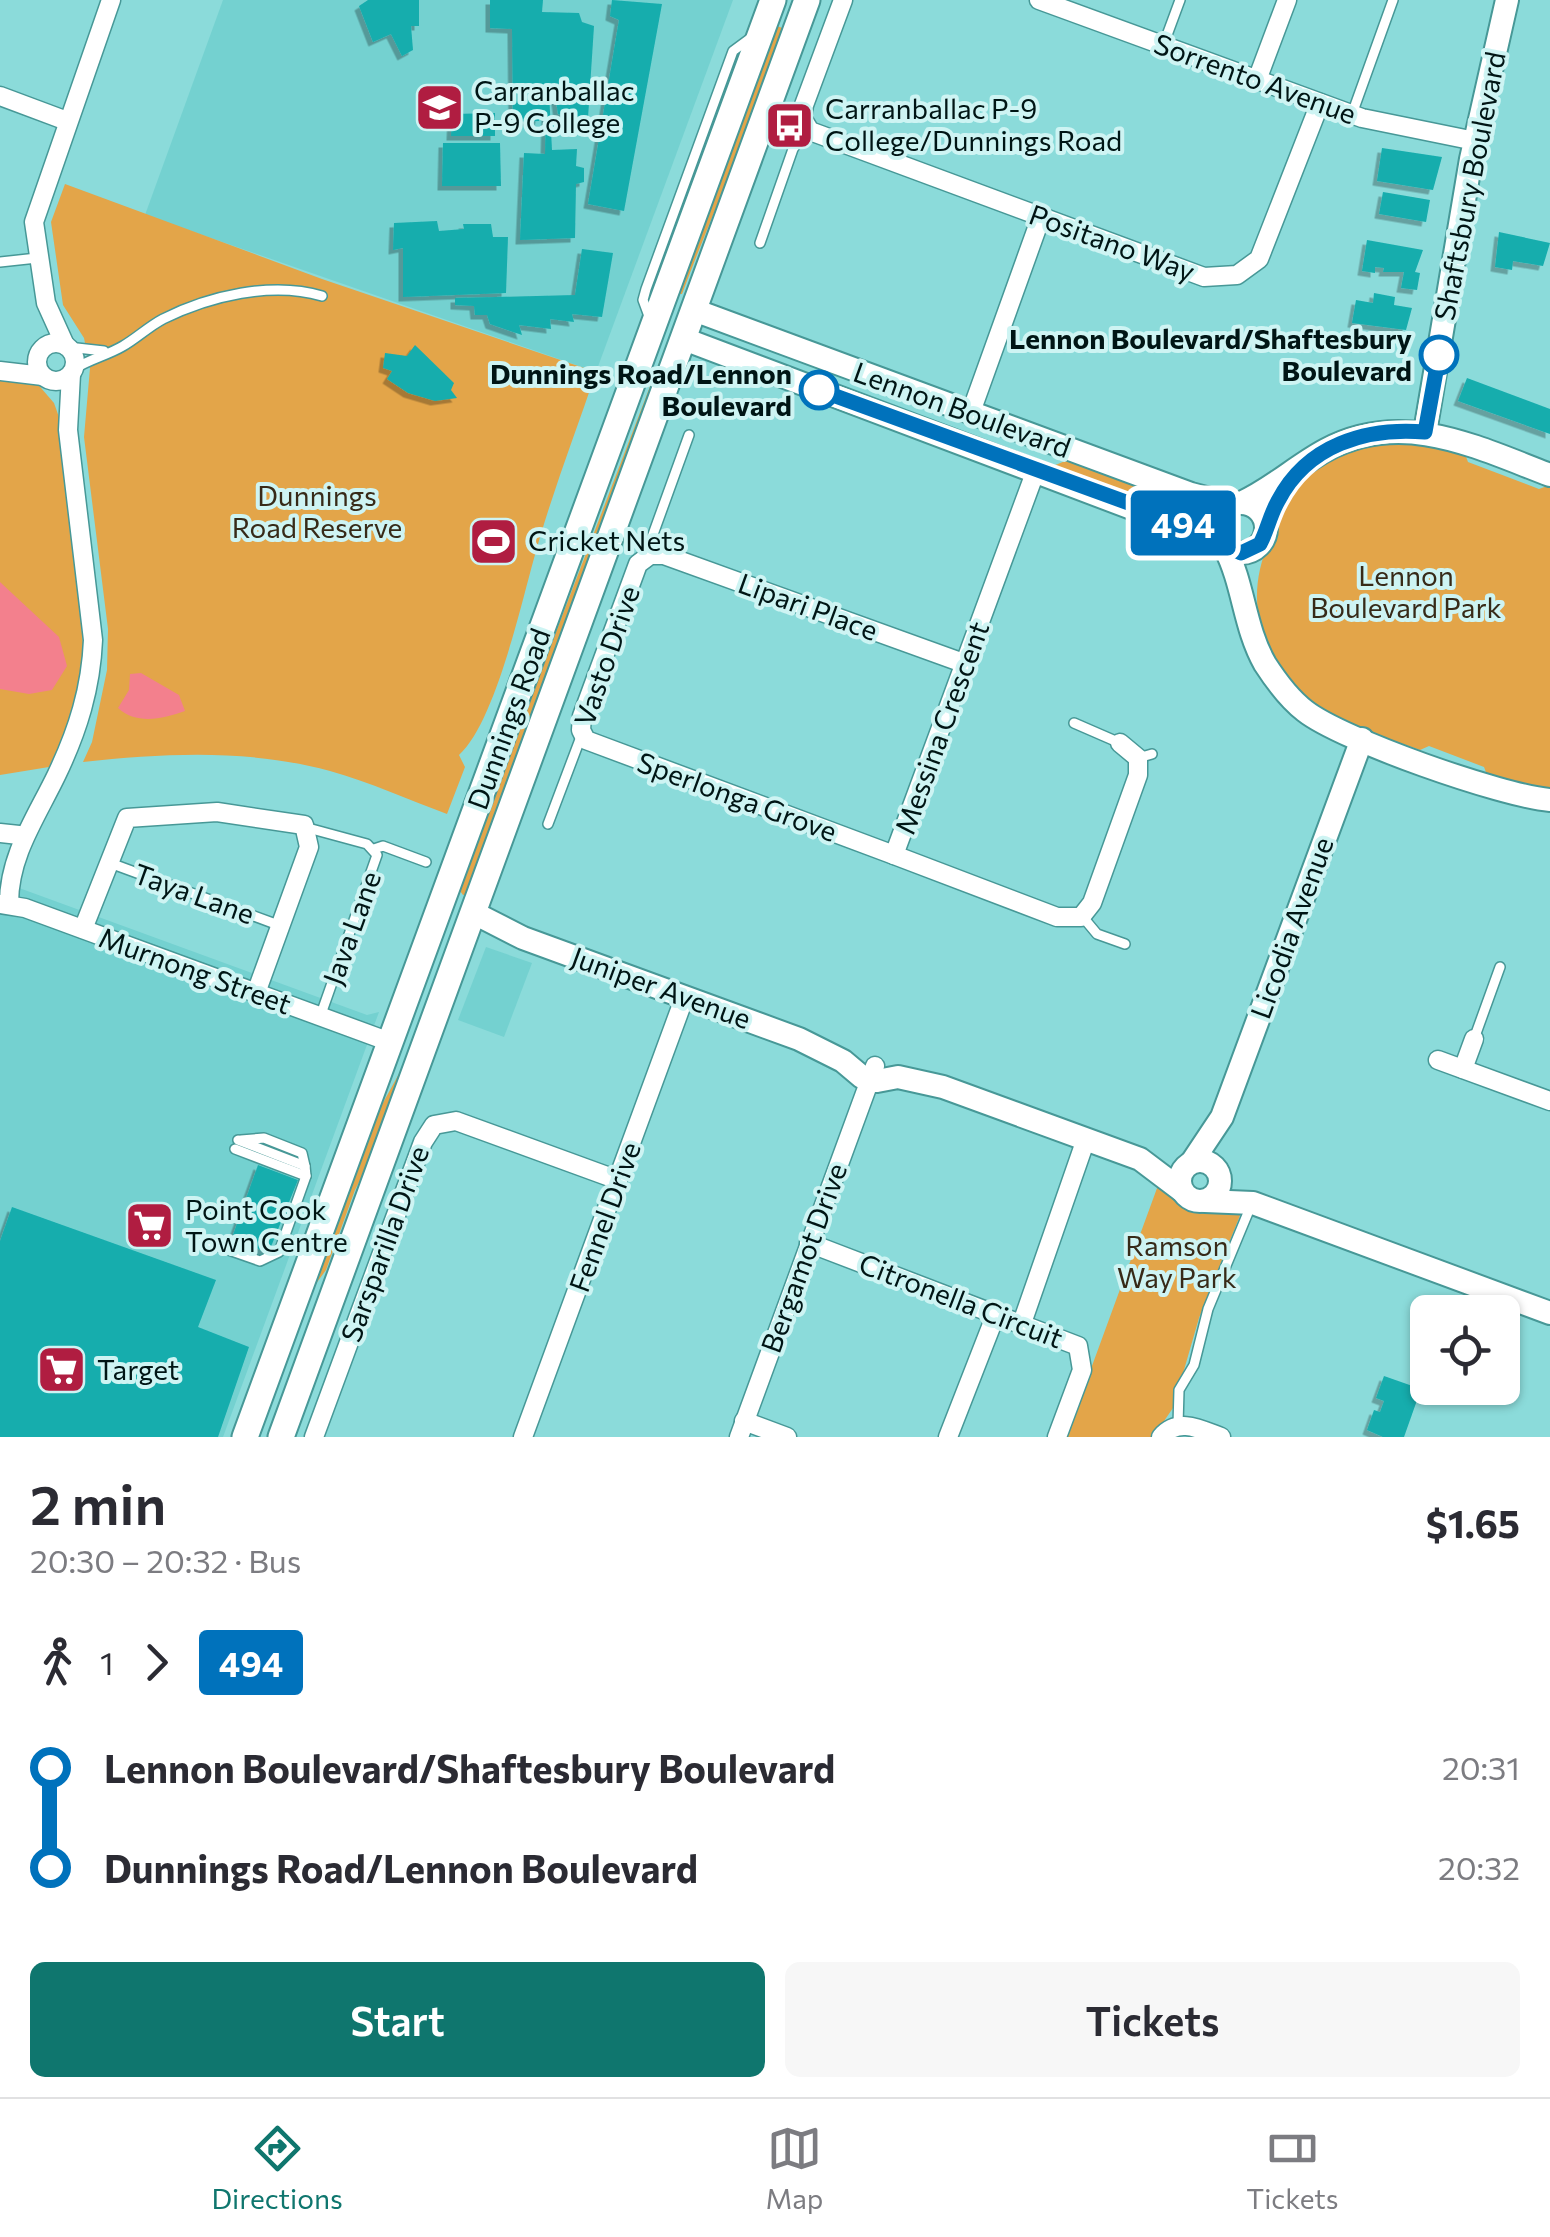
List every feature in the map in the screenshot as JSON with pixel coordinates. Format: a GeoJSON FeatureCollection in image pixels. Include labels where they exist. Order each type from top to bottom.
{"type":"FeatureCollection","features":[{"type":"Feature","properties":{"kind":"main road","name":"Dunnings Road"},"geometry":{"type":"LineString","coordinates":[[245,1437],[773,0]]}},
{"type":"Feature","properties":{"kind":"main road","name":"Dunnings Road"},"geometry":{"type":"LineString","coordinates":[[281,1437],[807,0]]}},
{"type":"Feature","properties":{"kind":"main road"},"geometry":{"type":"LineString","coordinates":[[664,298],[694,310]]}},
{"type":"Feature","properties":{"kind":"main road"},"geometry":{"type":"LineString","coordinates":[[654,325],[684,338]]}},
{"type":"Feature","properties":{"kind":"main road"},"geometry":{"type":"LineString","coordinates":[[440,908],[471,920]]}},
{"type":"Feature","properties":{"kind":"main road"},"geometry":{"type":"LineString","coordinates":[[294,1304],[320,1293],[350,1250]]}},
{"type":"Feature","properties":{"kind":"street"},"geometry":{"type":"LineString","coordinates":[[0,868],[25,830],[76,729],[92,671],[93,640],[68,430],[75,359],[46,302],[34,222],[111,0]]}},
{"type":"Feature","properties":{"kind":"street"},"geometry":{"type":"LineString","coordinates":[[807,128],[804,105],[843,0]]}},
{"type":"Feature","properties":{"kind":"street","name":"Sorrento Avenue"},"geometry":{"type":"LineString","coordinates":[[1039,0],[1352,114],[1475,141]]}},
{"type":"Feature","properties":{"kind":"street"},"geometry":{"type":"LineString","coordinates":[[1257,80],[1286,0]]}},
{"type":"Feature","properties":{"kind":"street","name":"Shaftsbury Boulevard"},"geometry":{"type":"LineString","coordinates":[[1425,432],[1475,141],[1507,0]]}},
{"type":"Feature","properties":{"kind":"street"},"geometry":{"type":"LineString","coordinates":[[0,96],[67,120]]}},
{"type":"Feature","properties":{"kind":"street","name":"Positano Way"},"geometry":{"type":"LineString","coordinates":[[807,128],[818,136],[1192,274],[1212,278],[1237,275],[1253,266],[1264,251],[1320,102]]}},
{"type":"Feature","properties":{"kind":"street"},"geometry":{"type":"LineString","coordinates":[[970,412],[1041,218]]}},
{"type":"Feature","properties":{"kind":"street"},"geometry":{"type":"LineString","coordinates":[[46,302],[39,353],[45,378],[68,430]]}},
{"type":"Feature","properties":{"kind":"street","name":"Lennon Boulevard"},"geometry":{"type":"LineString","coordinates":[[694,310],[1047,441],[1237,504]]}},
{"type":"Feature","properties":{"kind":"street","name":"Lennon Boulevard"},"geometry":{"type":"LineString","coordinates":[[684,338],[1222,544]]}},
{"type":"Feature","properties":{"kind":"street"},"geometry":{"type":"LineString","coordinates":[[3,371],[54,342],[67,346]]}},
{"type":"Feature","properties":{"kind":"street"},"geometry":{"type":"LineString","coordinates":[[3,371],[62,380],[72,371]]}},
{"type":"Feature","properties":{"kind":"street"},"geometry":{"type":"LineString","coordinates":[[1550,475],[1425,432],[1384,431],[1352,438],[1237,504],[1218,520],[1222,544],[1264,661],[1292,700],[1331,727],[1494,788],[1550,800]]}},
{"type":"Feature","properties":{"kind":"street"},"geometry":{"type":"LineString","coordinates":[[1036,470],[1047,441]]}},
{"type":"Feature","properties":{"kind":"street"},"geometry":{"type":"LineString","coordinates":[[1248,622],[1261,537],[1280,496],[1303,466]]}},
{"type":"Feature","properties":{"kind":"street","name":"Messina Crescent"},"geometry":{"type":"LineString","coordinates":[[1036,470],[894,855],[1057,917],[1082,916]]}},
{"type":"Feature","properties":{"kind":"street"},"geometry":{"type":"LineString","coordinates":[[1237,504],[1256,509],[1261,537]]}},
{"type":"Feature","properties":{"kind":"street"},"geometry":{"type":"LineString","coordinates":[[1222,544],[1241,553],[1261,537]]}},
{"type":"Feature","properties":{"kind":"street","name":"Lipari Place"},"geometry":{"type":"LineString","coordinates":[[650,555],[664,555],[966,664]]}},
{"type":"Feature","properties":{"kind":"street","name":"Vasto Drive"},"geometry":{"type":"LineString","coordinates":[[582,734],[582,716],[638,564],[650,555]]}},
{"type":"Feature","properties":{"kind":"street","name":"Sperlonga Grove"},"geometry":{"type":"LineString","coordinates":[[582,734],[594,744],[894,855]]}},
{"type":"Feature","properties":{"kind":"street","name":"Licodia Avenue"},"geometry":{"type":"LineString","coordinates":[[1190,1163],[1222,1117],[1362,739]]}},
{"type":"Feature","properties":{"kind":"street"},"geometry":{"type":"LineString","coordinates":[[1082,916],[1092,904],[1145,756],[1120,743]]}},
{"type":"Feature","properties":{"kind":"street"},"geometry":{"type":"LineString","coordinates":[[82,929],[121,826],[133,815],[236,813],[308,828],[309,846],[256,993]]}},
{"type":"Feature","properties":{"kind":"street"},"geometry":{"type":"LineString","coordinates":[[0,834],[25,830]]}},
{"type":"Feature","properties":{"kind":"street"},"geometry":{"type":"LineString","coordinates":[[5,903],[25,830]]}},
{"type":"Feature","properties":{"kind":"street","name":"Murnong Street"},"geometry":{"type":"LineString","coordinates":[[5,903],[390,1042]]}},
{"type":"Feature","properties":{"kind":"street","name":"Juniper Avenue"},"geometry":{"type":"LineString","coordinates":[[471,920],[799,1038],[872,1073],[943,1086],[1140,1159],[1190,1163]]}},
{"type":"Feature","properties":{"kind":"street","name":"Fennel Drive"},"geometry":{"type":"LineString","coordinates":[[524,1437],[686,996]]}},
{"type":"Feature","properties":{"kind":"street"},"geometry":{"type":"LineString","coordinates":[[1463,1068],[1474,1039]]}},
{"type":"Feature","properties":{"kind":"street"},"geometry":{"type":"LineString","coordinates":[[1438,1060],[1550,1101]]}},
{"type":"Feature","properties":{"kind":"street","name":"Bergamot Drive"},"geometry":{"type":"LineString","coordinates":[[741,1429],[872,1073]]}},
{"type":"Feature","properties":{"kind":"street","name":"Licodia Avenue"},"geometry":{"type":"LineString","coordinates":[[1218,1173],[1222,1117]]}},
{"type":"Feature","properties":{"kind":"street","name":"Sarsparilla Drive"},"geometry":{"type":"LineString","coordinates":[[314,1437],[423,1142],[434,1125],[456,1122],[618,1180]]}},
{"type":"Feature","properties":{"kind":"street"},"geometry":{"type":"LineString","coordinates":[[1022,1323],[1086,1139]]}},
{"type":"Feature","properties":{"kind":"street","name":"Juniper Avenue"},"geometry":{"type":"LineString","coordinates":[[1140,1159],[1182,1190]]}},
{"type":"Feature","properties":{"kind":"street"},"geometry":{"type":"LineString","coordinates":[[1252,1203],[1207,1162],[1190,1163],[1180,1176],[1182,1190],[1190,1199],[1252,1203],[1550,1313]]}},
{"type":"Feature","properties":{"kind":"street"},"geometry":{"type":"LineString","coordinates":[[1205,1200],[1218,1190],[1218,1173]]}},
{"type":"Feature","properties":{"kind":"street","name":"Citronella Circuit"},"geometry":{"type":"LineString","coordinates":[[810,1243],[1072,1342],[1082,1352],[1081,1376],[1057,1437]]}},
{"type":"Feature","properties":{"kind":"street"},"geometry":{"type":"LineString","coordinates":[[948,1437],[996,1314]]}},
{"type":"Feature","properties":{"kind":"street"},"geometry":{"type":"LineString","coordinates":[[1161,1437],[1178,1426],[1221,1437]]}},
{"type":"Feature","properties":{"kind":"street"},"geometry":{"type":"LineString","coordinates":[[741,1429],[786,1437]]}},
{"type":"Feature","properties":{"kind":"lane"},"geometry":{"type":"LineString","coordinates":[[1163,46],[1180,0]]}},
{"type":"Feature","properties":{"kind":"lane"},"geometry":{"type":"LineString","coordinates":[[1352,114],[1393,0]]}},
{"type":"Feature","properties":{"kind":"lane"},"geometry":{"type":"LineString","coordinates":[[654,325],[644,306],[646,289],[733,51],[760,33]]}},
{"type":"Feature","properties":{"kind":"lane"},"geometry":{"type":"LineString","coordinates":[[760,243],[793,149],[807,128]]}},
{"type":"Feature","properties":{"kind":"lane"},"geometry":{"type":"LineString","coordinates":[[0,262],[37,258]]}},
{"type":"Feature","properties":{"kind":"lane"},"geometry":{"type":"LineString","coordinates":[[72,371],[205,302],[254,292],[302,290],[322,296]]}},
{"type":"Feature","properties":{"kind":"lane"},"geometry":{"type":"LineString","coordinates":[[67,346],[105,352]]}},
{"type":"Feature","properties":{"kind":"lane","name":"Vasto Drive"},"geometry":{"type":"LineString","coordinates":[[650,555],[650,540],[689,436]]}},
{"type":"Feature","properties":{"kind":"lane"},"geometry":{"type":"LineString","coordinates":[[1074,722],[1120,743]]}},
{"type":"Feature","properties":{"kind":"lane","name":"Vasto Drive"},"geometry":{"type":"LineString","coordinates":[[548,824],[582,734]]}},
{"type":"Feature","properties":{"kind":"lane","name":"Java Lane"},"geometry":{"type":"LineString","coordinates":[[308,828],[326,830],[374,849],[376,863],[320,1017]]}},
{"type":"Feature","properties":{"kind":"lane"},"geometry":{"type":"LineString","coordinates":[[374,849],[383,846],[426,862]]}},
{"type":"Feature","properties":{"kind":"lane","name":"Taya Lane"},"geometry":{"type":"LineString","coordinates":[[107,862],[281,926]]}},
{"type":"Feature","properties":{"kind":"lane","name":"Messina Crescent"},"geometry":{"type":"LineString","coordinates":[[1082,916],[1097,934],[1125,944]]}},
{"type":"Feature","properties":{"kind":"lane"},"geometry":{"type":"LineString","coordinates":[[1474,1039],[1500,967]]}},
{"type":"Feature","properties":{"kind":"lane"},"geometry":{"type":"LineString","coordinates":[[202,1240],[260,1261],[279,1252],[306,1171],[302,1153],[264,1138],[236,1144],[306,1171]]}},
{"type":"Feature","properties":{"kind":"lane"},"geometry":{"type":"LineString","coordinates":[[1178,1426],[1180,1390],[1194,1365],[1208,1309],[1252,1203]]}},
{"type":"Feature","properties":{"kind":"shaded area","name":"Carranballac P-9 College"},"geometry":{"type":"Polygon","coordinates":[[[223,0],[733,0],[596,372],[145,215],[223,0]]]}},
{"type":"Feature","properties":{"kind":"shaded area"},"geometry":{"type":"Polygon","coordinates":[[[0,582],[59,637],[67,666],[52,690],[29,694],[0,689],[0,582]]]}},
{"type":"Feature","properties":{"kind":"shaded area"},"geometry":{"type":"Polygon","coordinates":[[[141,673],[179,695],[185,711],[141,719],[118,708],[129,690],[130,674],[141,673]]]}},
{"type":"Feature","properties":{"kind":"shaded area","name":"Point Cook Town Centre"},"geometry":{"type":"Polygon","coordinates":[[[0,881],[367,1015],[379,1012],[223,1437],[0,1437],[0,881]]]}},
{"type":"Feature","properties":{"kind":"shaded area"},"geometry":{"type":"Polygon","coordinates":[[[486,947],[532,963],[504,1037],[458,1020],[486,947]]]}},
{"type":"Feature","properties":{"kind":"green space"},"geometry":{"type":"Polygon","coordinates":[[[774,25],[788,30],[682,294],[676,294],[774,25]]]}},
{"type":"Feature","properties":{"kind":"green space","name":"Dunnings Road Reserve"},"geometry":{"type":"Polygon","coordinates":[[[65,184],[322,279],[596,372],[547,514],[494,693],[472,740],[459,755],[465,767],[447,814],[345,775],[269,759],[177,755],[83,762],[92,742],[107,670],[108,629],[84,437],[90,368],[84,338],[63,305],[51,222],[65,184]]]}},
{"type":"Feature","properties":{"kind":"green space"},"geometry":{"type":"Polygon","coordinates":[[[667,342],[671,349],[469,894],[463,895],[458,888],[667,342]]]}},
{"type":"Feature","properties":{"kind":"green space"},"geometry":{"type":"Polygon","coordinates":[[[0,379],[35,381],[54,403],[60,420],[84,653],[73,716],[49,767],[0,775],[0,379]]]}},
{"type":"Feature","properties":{"kind":"green space","name":"Lennon Boulevard Park"},"geometry":{"type":"Polygon","coordinates":[[[1412,441],[1465,454],[1468,462],[1539,489],[1550,485],[1550,790],[1487,775],[1484,767],[1429,746],[1420,750],[1330,715],[1286,679],[1267,646],[1258,612],[1258,578],[1278,510],[1291,489],[1304,476],[1337,457],[1355,450],[1412,441]]]}},
{"type":"Feature","properties":{"kind":"green space"},"geometry":{"type":"Polygon","coordinates":[[[1070,459],[1196,502],[1191,520],[1053,466],[1070,459]]]}},
{"type":"Feature","properties":{"kind":"green space"},"geometry":{"type":"Polygon","coordinates":[[[455,932],[393,1114],[355,1190],[326,1270],[315,1285],[372,1123],[401,1070],[451,933],[455,932]]]}},
{"type":"Feature","properties":{"kind":"green space","name":"Ramson Way Park"},"geometry":{"type":"Polygon","coordinates":[[[1160,1180],[1190,1207],[1243,1208],[1199,1318],[1173,1408],[1153,1437],[1066,1437],[1160,1180]]]}},
{"type":"Feature","properties":{"kind":"building"},"geometry":{"type":"Polygon","coordinates":[[[368,0],[419,0],[419,26],[411,26],[413,50],[402,56],[391,34],[373,42],[359,6],[368,0]]]}},
{"type":"Feature","properties":{"kind":"building"},"geometry":{"type":"Polygon","coordinates":[[[490,0],[543,0],[542,12],[579,13],[582,22],[594,26],[588,118],[558,114],[555,94],[549,93],[552,150],[577,149],[576,166],[584,168],[584,182],[576,184],[575,238],[520,240],[524,153],[545,154],[546,113],[541,113],[539,121],[513,122],[512,29],[490,28],[490,0]]]}},
{"type":"Feature","properties":{"kind":"building"},"geometry":{"type":"Polygon","coordinates":[[[612,0],[662,4],[624,211],[588,204],[619,20],[610,16],[612,0]]]}},
{"type":"Feature","properties":{"kind":"building"},"geometry":{"type":"Polygon","coordinates":[[[495,113],[495,136],[451,136],[452,114],[495,113]]]}},
{"type":"Feature","properties":{"kind":"building"},"geometry":{"type":"Polygon","coordinates":[[[443,143],[500,143],[501,186],[442,186],[443,143]]]}},
{"type":"Feature","properties":{"kind":"building"},"geometry":{"type":"Polygon","coordinates":[[[1382,148],[1442,157],[1433,190],[1377,181],[1382,148]]]}},
{"type":"Feature","properties":{"kind":"building"},"geometry":{"type":"Polygon","coordinates":[[[1383,192],[1430,200],[1426,222],[1379,214],[1383,192]]]}},
{"type":"Feature","properties":{"kind":"building"},"geometry":{"type":"Polygon","coordinates":[[[437,221],[439,231],[464,229],[463,224],[491,224],[493,237],[508,237],[506,293],[403,297],[403,248],[393,250],[394,223],[437,221]]]}},
{"type":"Feature","properties":{"kind":"building"},"geometry":{"type":"Polygon","coordinates":[[[1499,232],[1550,243],[1543,266],[1513,261],[1512,270],[1495,267],[1499,232]]]}},
{"type":"Feature","properties":{"kind":"building"},"geometry":{"type":"Polygon","coordinates":[[[1367,240],[1423,250],[1415,272],[1420,273],[1417,290],[1401,288],[1404,272],[1383,272],[1384,268],[1375,267],[1375,273],[1362,271],[1367,240]]]}},
{"type":"Feature","properties":{"kind":"building"},"geometry":{"type":"Polygon","coordinates":[[[582,249],[613,253],[602,317],[572,314],[574,322],[550,319],[551,329],[519,325],[522,335],[490,324],[487,315],[475,315],[474,306],[455,305],[455,298],[575,295],[582,249]]]}},
{"type":"Feature","properties":{"kind":"building"},"geometry":{"type":"Polygon","coordinates":[[[1374,293],[1395,297],[1394,305],[1412,308],[1406,330],[1352,323],[1356,300],[1373,303],[1374,293]]]}},
{"type":"Feature","properties":{"kind":"building"},"geometry":{"type":"Polygon","coordinates":[[[415,345],[454,383],[451,390],[457,398],[435,401],[408,393],[387,379],[392,371],[383,368],[385,353],[407,356],[415,345]]]}},
{"type":"Feature","properties":{"kind":"building"},"geometry":{"type":"Polygon","coordinates":[[[1467,378],[1550,409],[1550,434],[1458,401],[1467,378]]]}},
{"type":"Feature","properties":{"kind":"building"},"geometry":{"type":"Polygon","coordinates":[[[258,1165],[298,1180],[268,1254],[233,1235],[258,1165]]]}},
{"type":"Feature","properties":{"kind":"building"},"geometry":{"type":"Polygon","coordinates":[[[12,1207],[216,1280],[198,1327],[249,1347],[218,1437],[0,1437],[0,1241],[12,1207]]]}},
{"type":"Feature","properties":{"kind":"building"},"geometry":{"type":"Polygon","coordinates":[[[1384,1376],[1410,1385],[1410,1405],[1415,1405],[1404,1437],[1383,1437],[1367,1430],[1374,1410],[1380,1412],[1384,1401],[1376,1398],[1384,1376]]]}},
{"type":"Feature","properties":{"kind":"bus line","name":"494"},"geometry":{"type":"LineString","coordinates":[[819,390],[1156,513],[1202,531],[1241,553],[1260,544],[1280,496],[1303,466],[1322,452],[1372,433],[1425,432],[1439,355]]}},
{"type":"Feature","properties":{"kind":"place","name":"Carranballac P-9 College"},"geometry":{"type":"Point","coordinates":[439,107]}},
{"type":"Feature","properties":{"kind":"place","name":"Carranballac P-9 College/Dunnings Road"},"geometry":{"type":"Point","coordinates":[790,125]}},
{"type":"Feature","properties":{"kind":"place","name":"Lennon Boulevard/Shaftesbury Boulevard"},"geometry":{"type":"Point","coordinates":[1439,355]}},
{"type":"Feature","properties":{"kind":"place","name":"Dunnings Road/Lennon Boulevard"},"geometry":{"type":"Point","coordinates":[819,390]}},
{"type":"Feature","properties":{"kind":"place","name":"Cricket Nets"},"geometry":{"type":"Point","coordinates":[493,541]}},
{"type":"Feature","properties":{"kind":"place","name":"Point Cook Town Centre"},"geometry":{"type":"Point","coordinates":[150,1226]}},
{"type":"Feature","properties":{"kind":"place","name":"Target"},"geometry":{"type":"Point","coordinates":[62,1370]}}]}
